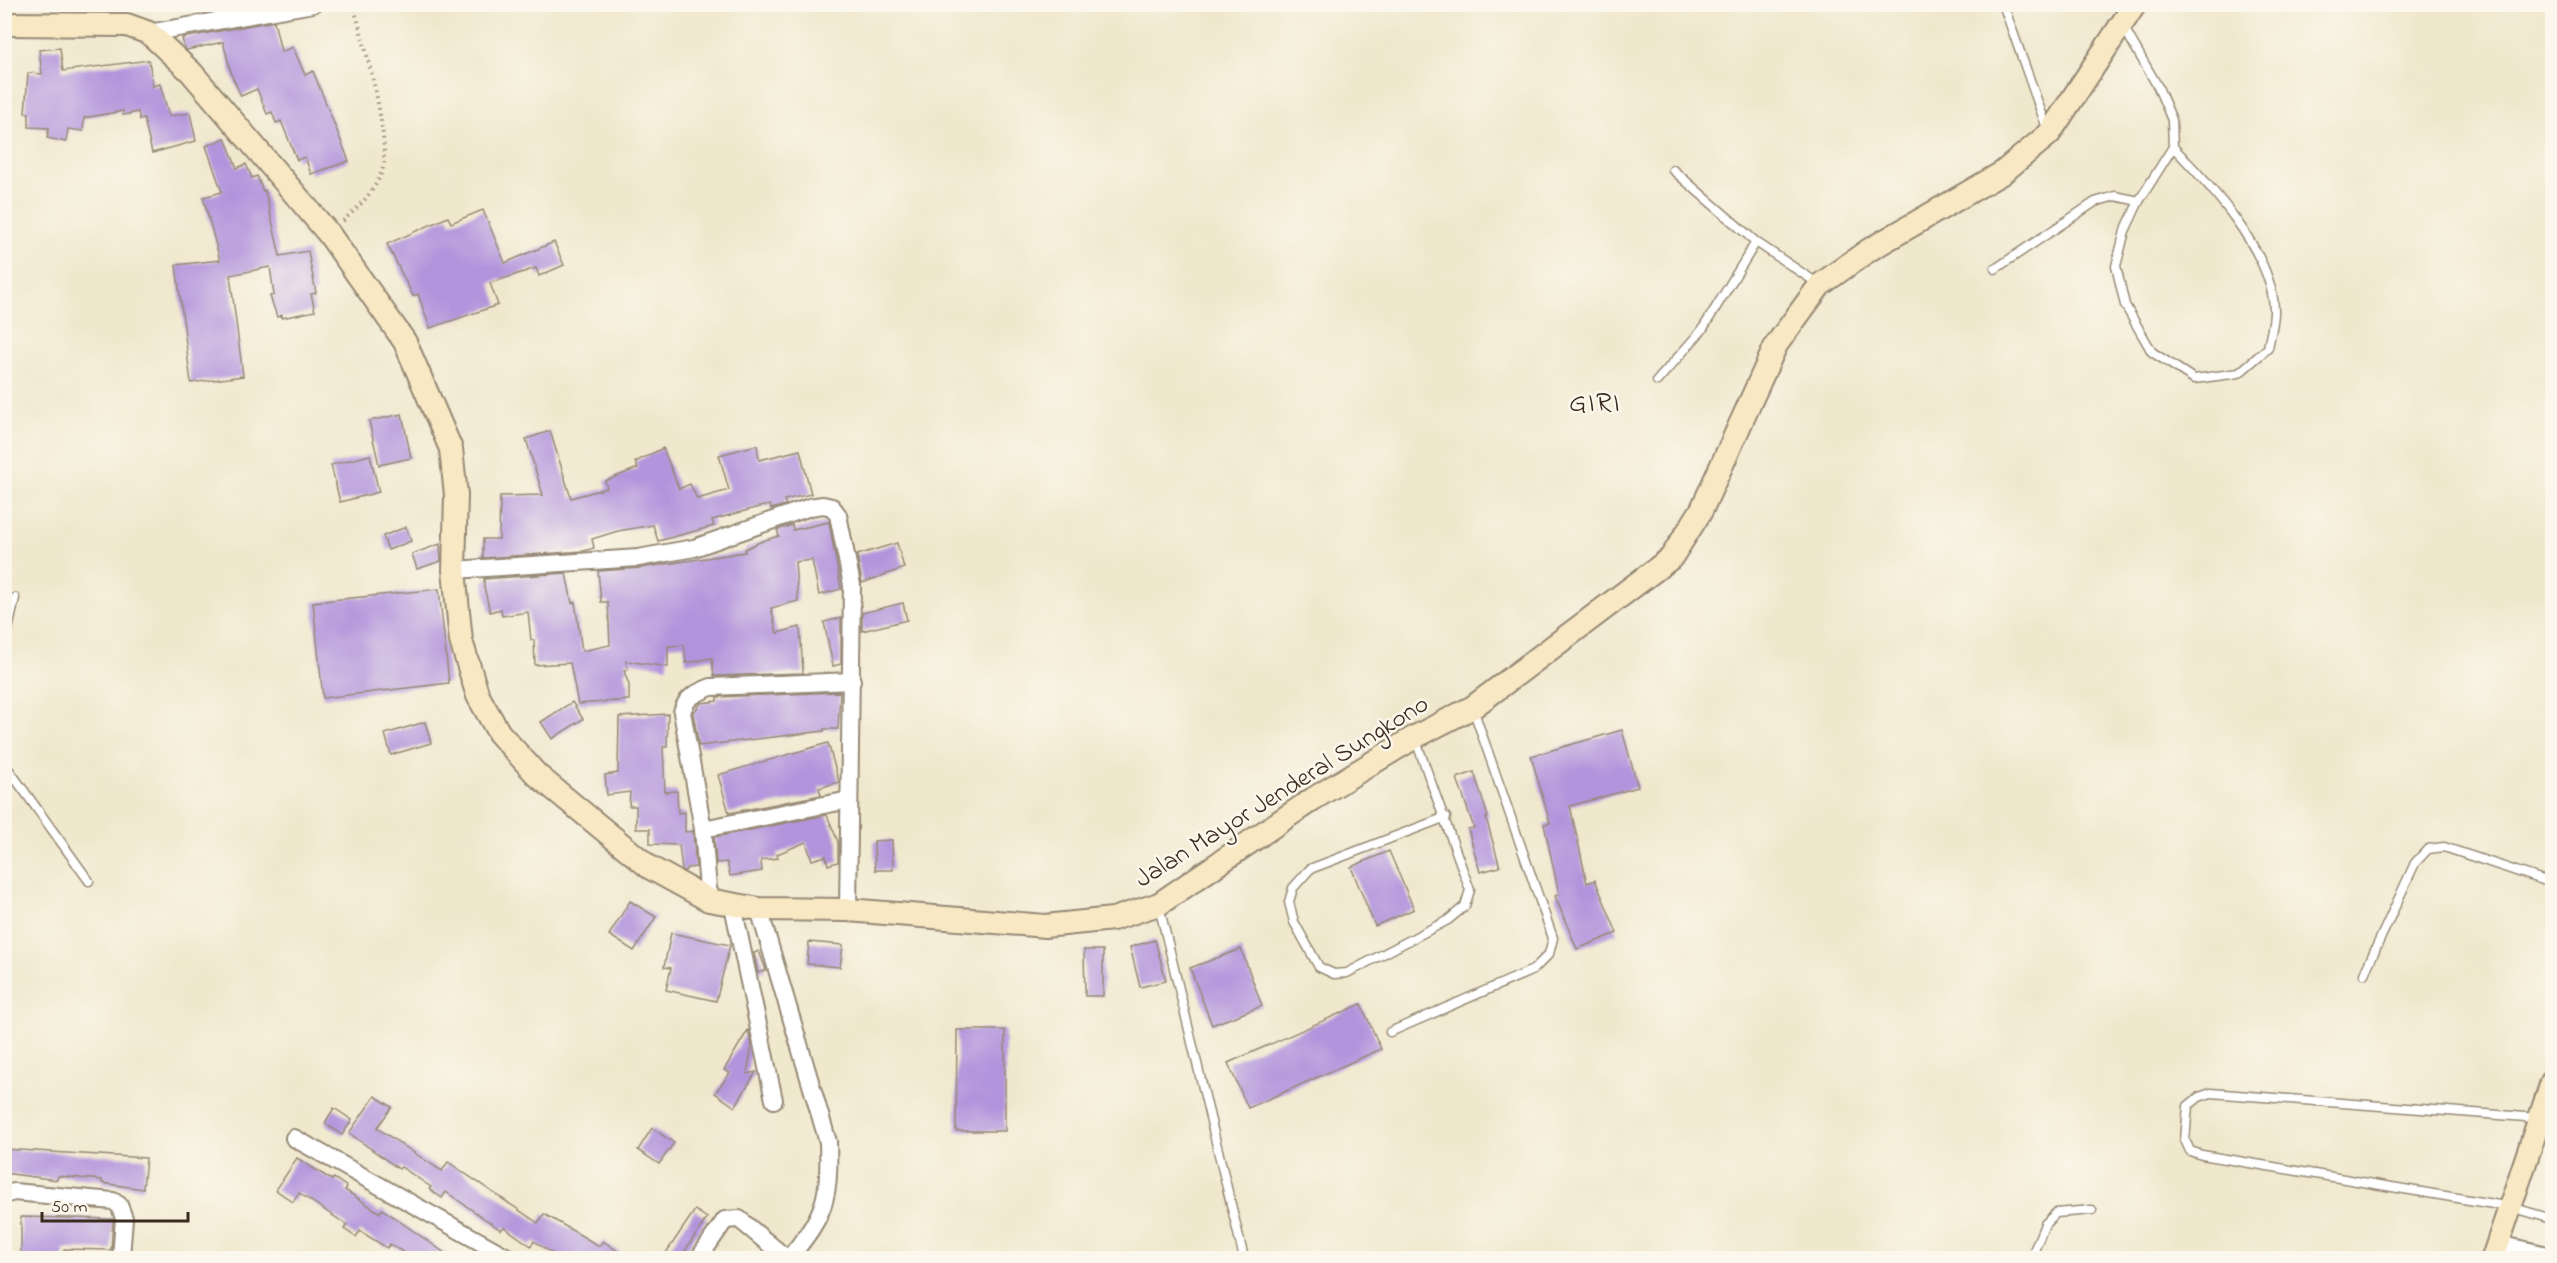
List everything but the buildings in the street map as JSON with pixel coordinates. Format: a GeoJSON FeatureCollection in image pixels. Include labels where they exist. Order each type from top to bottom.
{"type":"FeatureCollection","features":[{"type":"Feature","properties":{"kind":"main road","name":"Jalan Mayor Jenderal Sungkono"},"geometry":{"type":"LineString","coordinates":[[4,24],[127,24],[149,33],[191,72],[329,234],[405,342],[451,449],[456,495],[454,570],[461,641],[478,696],[499,733],[537,775],[649,867],[709,900],[759,909],[848,910],[1046,926],[1113,919],[1158,904],[1313,799],[1415,738],[1473,707],[1671,558],[1701,511],[1776,345],[1820,285],[1869,250],[2002,172],[2049,134],[2135,4]]}},
{"type":"Feature","properties":{"kind":"main road"},"geometry":{"type":"LineString","coordinates":[[2495,1251],[2553,1082]]}},
{"type":"Feature","properties":{"kind":"street"},"geometry":{"type":"LineString","coordinates":[[149,33],[313,4]]}},
{"type":"Feature","properties":{"kind":"street"},"geometry":{"type":"LineString","coordinates":[[454,570],[638,558],[694,548],[810,507],[823,505],[832,507],[840,522],[852,585],[848,910]]}},
{"type":"Feature","properties":{"kind":"street"},"geometry":{"type":"LineString","coordinates":[[709,900],[703,829],[682,712],[685,702],[695,694],[711,687],[852,681]]}},
{"type":"Feature","properties":{"kind":"street"},"geometry":{"type":"LineString","coordinates":[[703,829],[849,800]]}},
{"type":"Feature","properties":{"kind":"street"},"geometry":{"type":"LineString","coordinates":[[733,906],[774,1100]]}},
{"type":"Feature","properties":{"kind":"street"},"geometry":{"type":"LineString","coordinates":[[699,1258],[725,1220],[739,1219],[788,1258],[815,1227],[825,1201],[829,1171],[828,1142],[759,909]]}},
{"type":"Feature","properties":{"kind":"street"},"geometry":{"type":"LineString","coordinates":[[294,1138],[509,1258]]}},
{"type":"Feature","properties":{"kind":"street"},"geometry":{"type":"LineString","coordinates":[[4,1195],[14,1192],[112,1201],[119,1205],[124,1218],[121,1258]]}},
{"type":"Feature","properties":{"kind":"street"},"geometry":{"type":"LineString","coordinates":[[2495,1251],[2553,1256]]}},
{"type":"Feature","properties":{"kind":"lane"},"geometry":{"type":"LineString","coordinates":[[2003,4],[2049,134]]}},
{"type":"Feature","properties":{"kind":"lane"},"geometry":{"type":"LineString","coordinates":[[2121,23],[2158,87],[2172,120],[2173,147],[2139,201],[2125,231],[2116,266],[2126,305],[2152,352],[2194,379],[2239,373],[2268,348],[2274,308],[2266,270],[2220,196],[2173,147]]}},
{"type":"Feature","properties":{"kind":"lane"},"geometry":{"type":"LineString","coordinates":[[1673,170],[1756,242],[1820,285]]}},
{"type":"Feature","properties":{"kind":"lane"},"geometry":{"type":"LineString","coordinates":[[1995,269],[2095,202],[2115,196],[2139,201]]}},
{"type":"Feature","properties":{"kind":"lane"},"geometry":{"type":"LineString","coordinates":[[1657,381],[1702,330],[1756,242]]}},
{"type":"Feature","properties":{"kind":"lane"},"geometry":{"type":"LineString","coordinates":[[4,648],[15,598]]}},
{"type":"Feature","properties":{"kind":"lane"},"geometry":{"type":"LineString","coordinates":[[1390,1032],[1533,970],[1549,954],[1553,938],[1473,707]]}},
{"type":"Feature","properties":{"kind":"lane"},"geometry":{"type":"LineString","coordinates":[[1415,738],[1446,817],[1470,890],[1465,906],[1448,920],[1347,973],[1334,974],[1319,967],[1294,922],[1289,902],[1293,888],[1310,869],[1446,817]]}},
{"type":"Feature","properties":{"kind":"lane"},"geometry":{"type":"LineString","coordinates":[[4,763],[89,881]]}},
{"type":"Feature","properties":{"kind":"lane"},"geometry":{"type":"LineString","coordinates":[[2364,974],[2415,863],[2428,849],[2444,847],[2553,883]]}},
{"type":"Feature","properties":{"kind":"lane"},"geometry":{"type":"LineString","coordinates":[[1158,904],[1244,1258]]}},
{"type":"Feature","properties":{"kind":"lane"},"geometry":{"type":"LineString","coordinates":[[2539,1118],[2211,1093],[2199,1097],[2188,1106],[2185,1140],[2190,1151],[2511,1207],[2553,1219]]}},
{"type":"Feature","properties":{"kind":"lane"},"geometry":{"type":"LineString","coordinates":[[2031,1258],[2045,1224],[2056,1213],[2092,1210]]}},
{"type":"Feature","properties":{"kind":"path"},"geometry":{"type":"LineString","coordinates":[[329,234],[372,193],[383,169],[382,128],[353,4]]}},
{"type":"Feature","properties":{"kind":"district","name":"GIRI"},"geometry":{"type":"Point","coordinates":[1595,401]}}]}
